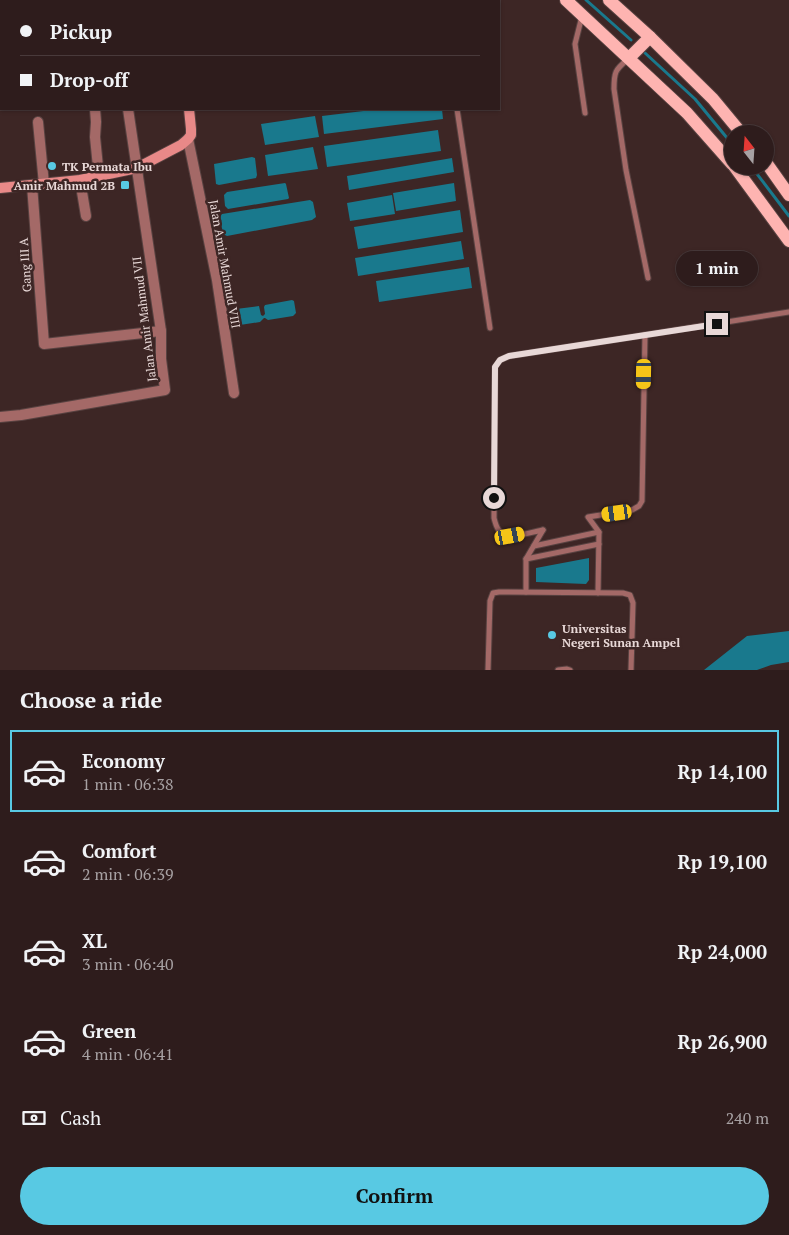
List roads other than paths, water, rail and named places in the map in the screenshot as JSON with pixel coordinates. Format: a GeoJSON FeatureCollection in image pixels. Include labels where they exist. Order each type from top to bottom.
{"type":"FeatureCollection","features":[{"type":"Feature","properties":{"kind":"main road"},"geometry":{"type":"LineString","coordinates":[[566,0],[687,113],[724,155]]}},
{"type":"Feature","properties":{"kind":"main road"},"geometry":{"type":"LineString","coordinates":[[609,0],[713,99],[735,125]]}},
{"type":"Feature","properties":{"kind":"main road"},"geometry":{"type":"LineString","coordinates":[[629,58],[650,37]]}},
{"type":"Feature","properties":{"kind":"main road"},"geometry":{"type":"LineString","coordinates":[[774,174],[789,195]]}},
{"type":"Feature","properties":{"kind":"main road"},"geometry":{"type":"LineString","coordinates":[[740,175],[789,241]]}},
{"type":"Feature","properties":{"kind":"street"},"geometry":{"type":"LineString","coordinates":[[96,110],[95,137],[99,177]]}},
{"type":"Feature","properties":{"kind":"street","name":"Jalan Amir Mahmud VII"},"geometry":{"type":"LineString","coordinates":[[0,417],[21,416],[165,390],[160,331],[128,110]]}},
{"type":"Feature","properties":{"kind":"street"},"geometry":{"type":"LineString","coordinates":[[0,188],[80,180],[137,168],[181,145],[188,139],[191,135],[189,110]]}},
{"type":"Feature","properties":{"kind":"street"},"geometry":{"type":"LineString","coordinates":[[38,122],[44,184]]}},
{"type":"Feature","properties":{"kind":"street","name":"Jalan Amir Mahmud VIII"},"geometry":{"type":"LineString","coordinates":[[188,139],[217,280],[234,393]]}},
{"type":"Feature","properties":{"kind":"street"},"geometry":{"type":"LineString","coordinates":[[80,180],[86,216]]}},
{"type":"Feature","properties":{"kind":"street","name":"Gang III A"},"geometry":{"type":"LineString","coordinates":[[32,185],[44,344],[160,331]]}},
{"type":"Feature","properties":{"kind":"lane"},"geometry":{"type":"LineString","coordinates":[[582,15],[575,44],[585,113]]}},
{"type":"Feature","properties":{"kind":"lane"},"geometry":{"type":"LineString","coordinates":[[629,58],[617,68],[614,78],[614,89],[626,170],[648,278]]}},
{"type":"Feature","properties":{"kind":"lane"},"geometry":{"type":"LineString","coordinates":[[457,110],[490,328]]}},
{"type":"Feature","properties":{"kind":"lane"},"geometry":{"type":"LineString","coordinates":[[526,592],[526,559],[543,530],[510,536],[502,534],[497,528],[494,518],[495,367],[500,360],[509,356],[789,312]]}},
{"type":"Feature","properties":{"kind":"lane"},"geometry":{"type":"LineString","coordinates":[[598,593],[599,532],[588,517],[632,510],[639,506],[642,501],[645,336]]}},
{"type":"Feature","properties":{"kind":"lane"},"geometry":{"type":"LineString","coordinates":[[534,546],[599,532]]}},
{"type":"Feature","properties":{"kind":"lane"},"geometry":{"type":"LineString","coordinates":[[526,559],[599,544]]}},
{"type":"Feature","properties":{"kind":"lane"},"geometry":{"type":"LineString","coordinates":[[488,670],[490,601],[493,593],[526,592],[623,593],[630,595],[633,603],[631,670]]}},
{"type":"Feature","properties":{"kind":"lane"},"geometry":{"type":"LineString","coordinates":[[558,670],[570,670]]}},
{"type":"Feature","properties":{"kind":"water"},"geometry":{"type":"Polygon","coordinates":[[[372,110],[442,110],[443,119],[324,134],[322,116],[372,110]]]}},
{"type":"Feature","properties":{"kind":"water"},"geometry":{"type":"Polygon","coordinates":[[[315,116],[319,137],[265,145],[261,124],[315,116]]]}},
{"type":"Feature","properties":{"kind":"water"},"geometry":{"type":"Polygon","coordinates":[[[438,130],[441,151],[327,167],[324,146],[438,130]]]}},
{"type":"Feature","properties":{"kind":"water"},"geometry":{"type":"Polygon","coordinates":[[[313,147],[318,169],[268,176],[265,155],[313,147]]]}},
{"type":"Feature","properties":{"kind":"water"},"geometry":{"type":"Polygon","coordinates":[[[255,158],[256,178],[216,184],[214,164],[255,158]]]}},
{"type":"Feature","properties":{"kind":"water"},"geometry":{"type":"Polygon","coordinates":[[[452,158],[454,172],[349,190],[347,176],[452,158]]]}},
{"type":"Feature","properties":{"kind":"water"},"geometry":{"type":"Polygon","coordinates":[[[285,183],[288,199],[228,209],[225,206],[224,195],[227,192],[285,183]]]}},
{"type":"Feature","properties":{"kind":"water"},"geometry":{"type":"Polygon","coordinates":[[[454,183],[456,201],[396,211],[393,193],[454,183]]]}},
{"type":"Feature","properties":{"kind":"water"},"geometry":{"type":"Polygon","coordinates":[[[392,195],[395,214],[350,221],[347,203],[392,195]]]}},
{"type":"Feature","properties":{"kind":"water"},"geometry":{"type":"Polygon","coordinates":[[[310,200],[313,202],[316,217],[312,220],[227,236],[223,234],[220,217],[222,214],[310,200]]]}},
{"type":"Feature","properties":{"kind":"water"},"geometry":{"type":"Polygon","coordinates":[[[460,210],[463,232],[358,249],[354,227],[460,210]]]}},
{"type":"Feature","properties":{"kind":"water"},"geometry":{"type":"Polygon","coordinates":[[[461,241],[464,259],[358,276],[355,258],[461,241]]]}},
{"type":"Feature","properties":{"kind":"water"},"geometry":{"type":"Polygon","coordinates":[[[469,267],[472,288],[379,302],[376,281],[469,267]]]}},
{"type":"Feature","properties":{"kind":"water"},"geometry":{"type":"Polygon","coordinates":[[[294,301],[296,313],[293,316],[268,320],[264,318],[260,322],[240,325],[237,323],[236,309],[259,306],[263,316],[265,314],[265,305],[294,301]]]}},
{"type":"Feature","properties":{"kind":"water"},"geometry":{"type":"Polygon","coordinates":[[[589,558],[589,580],[586,584],[536,582],[536,568],[589,558]]]}},
{"type":"Feature","properties":{"kind":"water"},"geometry":{"type":"Polygon","coordinates":[[[789,631],[789,662],[757,670],[704,670],[747,636],[789,631]]]}},
{"type":"Feature","properties":{"kind":"waterway"},"geometry":{"type":"LineString","coordinates":[[586,0],[631,40]]}},
{"type":"Feature","properties":{"kind":"waterway"},"geometry":{"type":"LineString","coordinates":[[645,53],[695,99],[724,134]]}},
{"type":"Feature","properties":{"kind":"waterway"},"geometry":{"type":"LineString","coordinates":[[758,175],[789,216]]}},
{"type":"Feature","properties":{"kind":"place","name":"TK Permata Ibu"},"geometry":{"type":"Point","coordinates":[52,166]}},
{"type":"Feature","properties":{"kind":"place","name":"Amir Mahmud 2B"},"geometry":{"type":"Point","coordinates":[125,185]}},
{"type":"Feature","properties":{"kind":"place","name":"Universitas Negeri Sunan Ampel"},"geometry":{"type":"Point","coordinates":[552,635]}}]}
